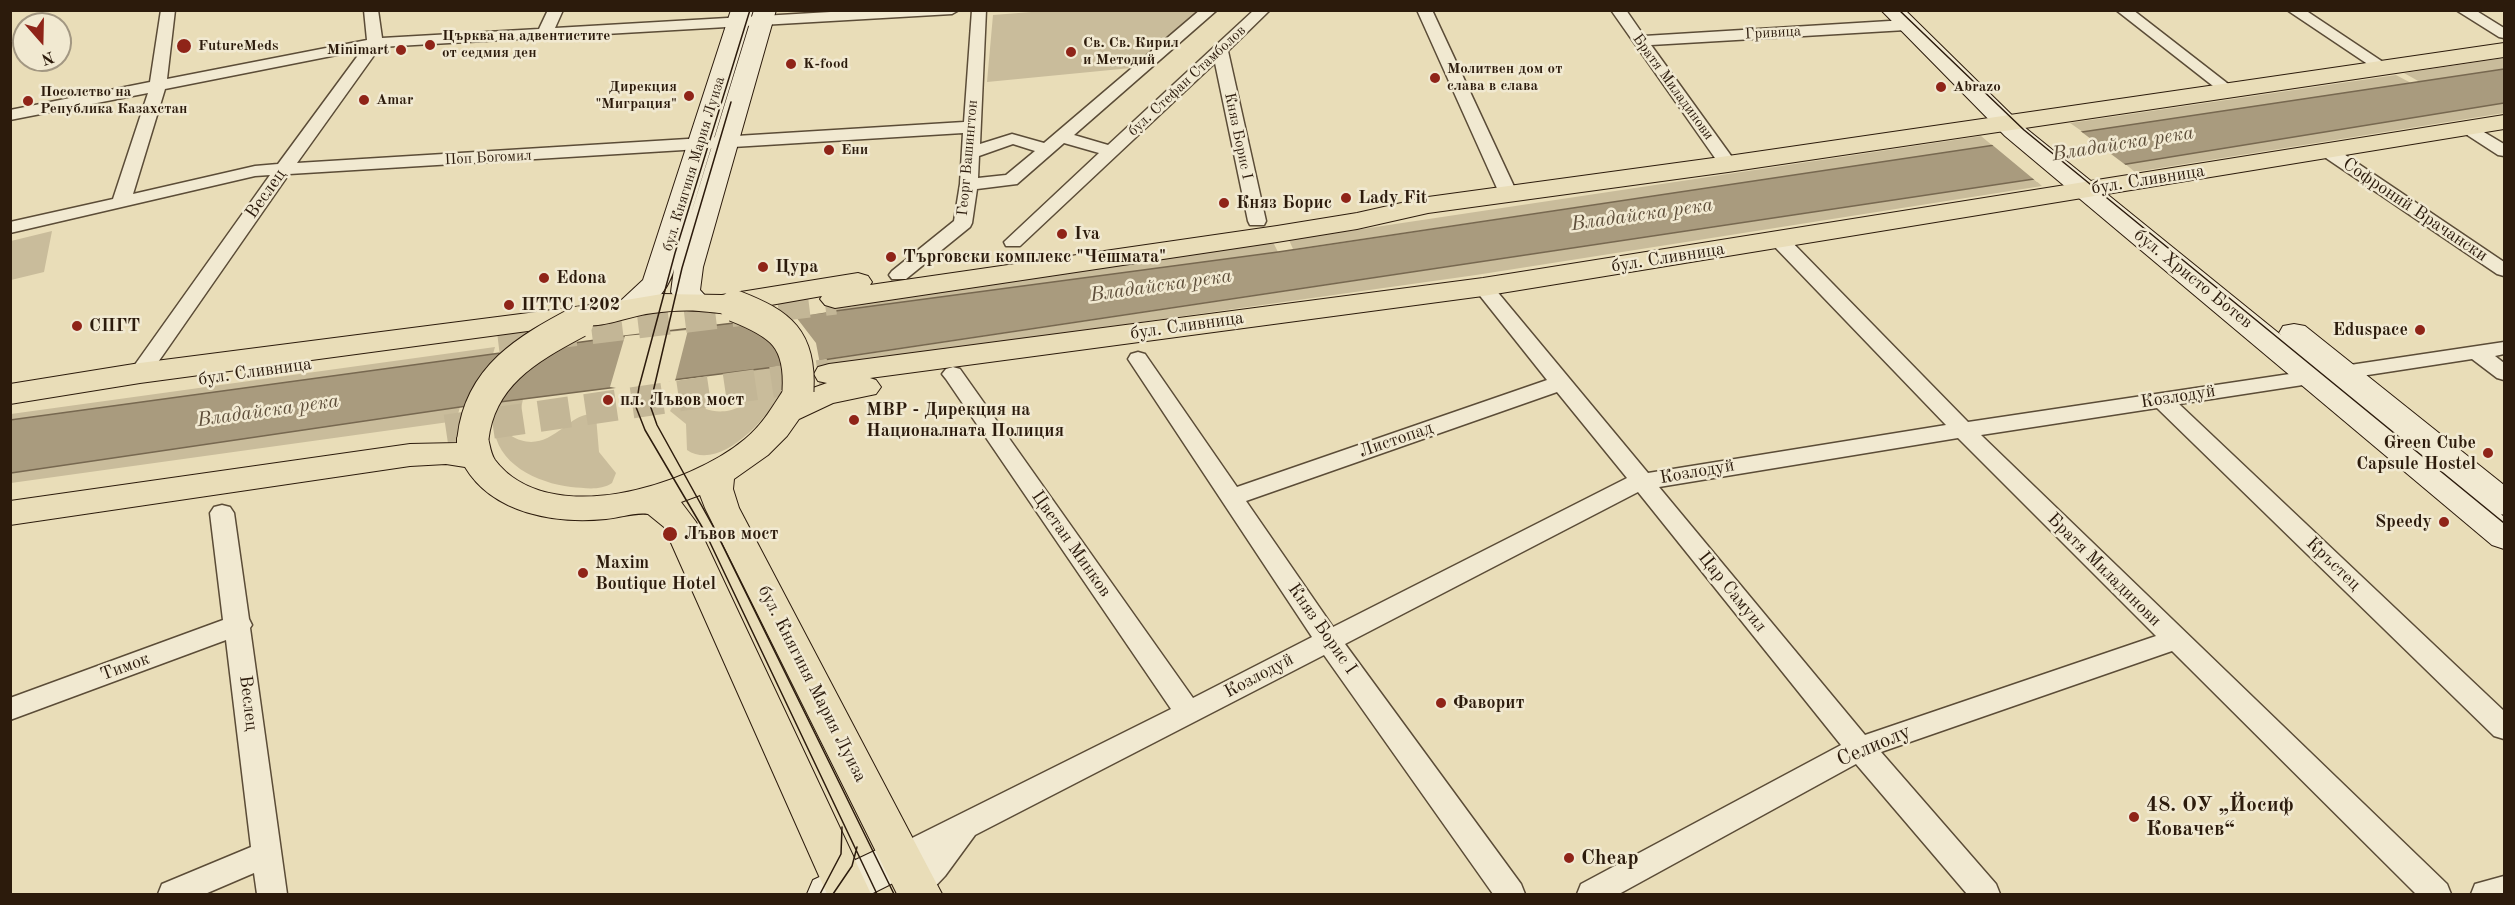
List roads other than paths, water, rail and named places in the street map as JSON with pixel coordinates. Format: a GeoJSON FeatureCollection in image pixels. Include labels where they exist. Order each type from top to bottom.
{"type":"FeatureCollection","features":[{"type":"Feature","properties":{"kind":"main road","name":"бул. Христо Ботев"},"geometry":{"type":"LineString","coordinates":[[1904,15],[2022,125],[2328,375],[2505,536]]}},
{"type":"Feature","properties":{"kind":"main road","name":"бул. Княгиня Мария Луиза"},"geometry":{"type":"LineString","coordinates":[[621,309],[656,283],[713,144],[752,16]]}},
{"type":"Feature","properties":{"kind":"main road"},"geometry":{"type":"LineString","coordinates":[[10,394],[140,373],[664,302],[718,304],[1257,221],[1509,195],[2022,125],[2228,90],[2505,50]]}},
{"type":"Feature","properties":{"kind":"main road","name":"бул. Сливница"},"geometry":{"type":"LineString","coordinates":[[829,374],[1483,287],[1779,240],[2092,183],[2505,122]]}},
{"type":"Feature","properties":{"kind":"main road","name":"бул. Княгиня Мария Луиза"},"geometry":{"type":"LineString","coordinates":[[713,144],[685,292],[718,304]]}},
{"type":"Feature","properties":{"kind":"main road"},"geometry":{"type":"LineString","coordinates":[[835,299],[1277,234],[1357,221],[1428,205]]}},
{"type":"Feature","properties":{"kind":"main road"},"geometry":{"type":"LineString","coordinates":[[793,401],[953,374],[1132,349],[1483,287]]}},
{"type":"Feature","properties":{"kind":"main road"},"geometry":{"type":"LineString","coordinates":[[465,442],[486,472],[501,486],[517,497],[542,504],[602,507],[643,501],[690,486],[721,471],[762,442],[793,401],[800,366],[793,344],[780,328],[769,320],[718,304]]}},
{"type":"Feature","properties":{"kind":"main road"},"geometry":{"type":"LineString","coordinates":[[10,513],[410,455],[439,453],[465,442],[478,410],[496,381],[513,364],[532,349],[578,322],[621,309]]}},
{"type":"Feature","properties":{"kind":"main road","name":"бул. Сливница"},"geometry":{"type":"LineString","coordinates":[[10,402],[498,340]]}},
{"type":"Feature","properties":{"kind":"main road","name":"бул. Христо Ботев"},"geometry":{"type":"LineString","coordinates":[[2328,375],[2505,503]]}},
{"type":"Feature","properties":{"kind":"main road"},"geometry":{"type":"LineString","coordinates":[[10,493],[465,442]]}},
{"type":"Feature","properties":{"kind":"main road","name":"бул. Княгиня Мария Луиза"},"geometry":{"type":"LineString","coordinates":[[721,471],[716,479],[715,488],[722,507],[909,883]]}},
{"type":"Feature","properties":{"kind":"main road"},"geometry":{"type":"LineString","coordinates":[[643,501],[655,502],[666,508],[680,522],[841,892]]}},
{"type":"Feature","properties":{"kind":"main road","name":"Козлодуй"},"geometry":{"type":"LineString","coordinates":[[841,892],[909,883]]}},
{"type":"Feature","properties":{"kind":"street"},"geometry":{"type":"LineString","coordinates":[[121,202],[158,86],[168,10]]}},
{"type":"Feature","properties":{"kind":"street"},"geometry":{"type":"LineString","coordinates":[[371,10],[375,43]]}},
{"type":"Feature","properties":{"kind":"street"},"geometry":{"type":"LineString","coordinates":[[545,33],[556,10]]}},
{"type":"Feature","properties":{"kind":"street"},"geometry":{"type":"LineString","coordinates":[[10,115],[375,43],[545,33],[752,16],[952,10]]}},
{"type":"Feature","properties":{"kind":"street","name":"Георг Вашингтон"},"geometry":{"type":"LineString","coordinates":[[899,275],[963,223],[969,184],[979,10]]}},
{"type":"Feature","properties":{"kind":"street","name":"бул. Стефан Стамболов"},"geometry":{"type":"LineString","coordinates":[[969,184],[1011,180],[1210,10]]}},
{"type":"Feature","properties":{"kind":"street","name":"бул. Стефан Стамболов"},"geometry":{"type":"LineString","coordinates":[[1013,242],[1263,10]]}},
{"type":"Feature","properties":{"kind":"street"},"geometry":{"type":"LineString","coordinates":[[1424,10],[1509,195]]}},
{"type":"Feature","properties":{"kind":"street","name":"Братя Миладинови"},"geometry":{"type":"LineString","coordinates":[[1618,10],[1728,164]]}},
{"type":"Feature","properties":{"kind":"street"},"geometry":{"type":"LineString","coordinates":[[2123,10],[2228,90]]}},
{"type":"Feature","properties":{"kind":"street"},"geometry":{"type":"LineString","coordinates":[[2294,10],[2384,68]]}},
{"type":"Feature","properties":{"kind":"street"},"geometry":{"type":"LineString","coordinates":[[2463,10],[2505,34]]}},
{"type":"Feature","properties":{"kind":"street","name":"Гривица"},"geometry":{"type":"LineString","coordinates":[[1640,41],[1904,15]]}},
{"type":"Feature","properties":{"kind":"street","name":"Веслец"},"geometry":{"type":"LineString","coordinates":[[140,373],[375,43]]}},
{"type":"Feature","properties":{"kind":"street","name":"Княз Борис I"},"geometry":{"type":"LineString","coordinates":[[1220,51],[1257,221]]}},
{"type":"Feature","properties":{"kind":"street","name":"Поп Богомил"},"geometry":{"type":"LineString","coordinates":[[10,228],[255,171],[972,127]]}},
{"type":"Feature","properties":{"kind":"street"},"geometry":{"type":"LineString","coordinates":[[2467,127],[2505,151]]}},
{"type":"Feature","properties":{"kind":"street"},"geometry":{"type":"LineString","coordinates":[[971,153],[1012,139],[1055,143]]}},
{"type":"Feature","properties":{"kind":"street","name":"бул. Стефан Стамболов"},"geometry":{"type":"LineString","coordinates":[[1055,143],[1112,151]]}},
{"type":"Feature","properties":{"kind":"street","name":"Софроний Врачански"},"geometry":{"type":"LineString","coordinates":[[2326,150],[2505,270]]}},
{"type":"Feature","properties":{"kind":"street","name":"Братя Миладинови"},"geometry":{"type":"LineString","coordinates":[[1779,240],[1963,430],[2436,894]]}},
{"type":"Feature","properties":{"kind":"street","name":"Цар Самуил"},"geometry":{"type":"LineString","coordinates":[[1483,287],[1860,748],[1985,894]]}},
{"type":"Feature","properties":{"kind":"street","name":"Козлодуй"},"geometry":{"type":"LineString","coordinates":[[909,883],[934,867],[965,826],[1624,488],[1641,482],[1759,461],[2505,348]]}},
{"type":"Feature","properties":{"kind":"street"},"geometry":{"type":"LineString","coordinates":[[2476,352],[2505,373]]}},
{"type":"Feature","properties":{"kind":"street","name":"Княз Борис I"},"geometry":{"type":"LineString","coordinates":[[1138,359],[1328,640],[1510,894]]}},
{"type":"Feature","properties":{"kind":"street","name":"Цветан Минков"},"geometry":{"type":"LineString","coordinates":[[953,374],[1189,712]]}},
{"type":"Feature","properties":{"kind":"street","name":"Листопад"},"geometry":{"type":"LineString","coordinates":[[1232,497],[1560,383]]}},
{"type":"Feature","properties":{"kind":"street","name":"Кръстец"},"geometry":{"type":"LineString","coordinates":[[2161,399],[2505,728]]}},
{"type":"Feature","properties":{"kind":"street","name":"Веслец"},"geometry":{"type":"LineString","coordinates":[[222,513],[272,894]]}},
{"type":"Feature","properties":{"kind":"street","name":"Тимок"},"geometry":{"type":"LineString","coordinates":[[10,709],[238,626]]}},
{"type":"Feature","properties":{"kind":"street","name":"Селиолу"},"geometry":{"type":"LineString","coordinates":[[1592,894],[1860,748],[2174,639]]}},
{"type":"Feature","properties":{"kind":"street"},"geometry":{"type":"LineString","coordinates":[[173,894],[267,854]]}},
{"type":"Feature","properties":{"kind":"street"},"geometry":{"type":"LineString","coordinates":[[2486,894],[2505,890]]}},
{"type":"Feature","properties":{"kind":"water","name":"Владайска река"},"geometry":{"type":"Polygon","coordinates":[[[2504,69],[2504,103],[2034,179],[783,366],[460,407],[11,473],[10,420],[625,336],[835,311],[1278,252],[2504,69]]]}},
{"type":"Feature","properties":{"kind":"tunnel"},"geometry":{"type":"LineString","coordinates":[[498,340],[835,299]]}},
{"type":"Feature","properties":{"kind":"tunnel"},"geometry":{"type":"LineString","coordinates":[[446,430],[829,374]]}},
{"type":"Feature","properties":{"kind":"tram line"},"geometry":{"type":"LineString","coordinates":[[750,10],[675,253],[639,387],[636,407],[645,430],[705,532],[856,850]]}},
{"type":"Feature","properties":{"kind":"tram line"},"geometry":{"type":"LineString","coordinates":[[1899,10],[2024,130],[2504,523]]}},
{"type":"Feature","properties":{"kind":"tram line"},"geometry":{"type":"LineString","coordinates":[[731,102],[682,268],[650,405],[657,425],[714,528],[894,894]]}},
{"type":"Feature","properties":{"kind":"tram line"},"geometry":{"type":"LineString","coordinates":[[820,894],[841,854],[842,827]]}},
{"type":"Feature","properties":{"kind":"tram line"},"geometry":{"type":"LineString","coordinates":[[833,894],[852,866],[856,850]]}},
{"type":"Feature","properties":{"kind":"tram line"},"geometry":{"type":"LineString","coordinates":[[856,850],[877,894]]}},
{"type":"Feature","properties":{"kind":"place","name":"Църква на адвентистите от седмия ден"},"geometry":{"type":"Point","coordinates":[430,45]}},
{"type":"Feature","properties":{"kind":"place","name":"FutureMeds"},"geometry":{"type":"Point","coordinates":[184,46]}},
{"type":"Feature","properties":{"kind":"place","name":"Minimart"},"geometry":{"type":"Point","coordinates":[401,50]}},
{"type":"Feature","properties":{"kind":"place","name":"Св. Св. Кирил и Методий"},"geometry":{"type":"Point","coordinates":[1071,52]}},
{"type":"Feature","properties":{"kind":"place","name":"K-food"},"geometry":{"type":"Point","coordinates":[791,64]}},
{"type":"Feature","properties":{"kind":"place","name":"Молитвен дом от слава в слава"},"geometry":{"type":"Point","coordinates":[1435,78]}},
{"type":"Feature","properties":{"kind":"place","name":"Abrazo"},"geometry":{"type":"Point","coordinates":[1941,87]}},
{"type":"Feature","properties":{"kind":"place","name":"Дирекция \"Миграция\""},"geometry":{"type":"Point","coordinates":[689,96]}},
{"type":"Feature","properties":{"kind":"place","name":"Amar"},"geometry":{"type":"Point","coordinates":[364,100]}},
{"type":"Feature","properties":{"kind":"place","name":"Посолство на Република Казахстан"},"geometry":{"type":"Point","coordinates":[28,101]}},
{"type":"Feature","properties":{"kind":"place","name":"Ени"},"geometry":{"type":"Point","coordinates":[829,150]}},
{"type":"Feature","properties":{"kind":"place","name":"Lady Fit"},"geometry":{"type":"Point","coordinates":[1346,198]}},
{"type":"Feature","properties":{"kind":"place","name":"Княз Борис"},"geometry":{"type":"Point","coordinates":[1224,203]}},
{"type":"Feature","properties":{"kind":"place","name":"Iva"},"geometry":{"type":"Point","coordinates":[1062,234]}},
{"type":"Feature","properties":{"kind":"place","name":"Търговски комплекс \"Чешмата\""},"geometry":{"type":"Point","coordinates":[891,257]}},
{"type":"Feature","properties":{"kind":"place","name":"Цура"},"geometry":{"type":"Point","coordinates":[763,267]}},
{"type":"Feature","properties":{"kind":"place","name":"Edona"},"geometry":{"type":"Point","coordinates":[544,278]}},
{"type":"Feature","properties":{"kind":"place","name":"ПТТС 1202"},"geometry":{"type":"Point","coordinates":[509,305]}},
{"type":"Feature","properties":{"kind":"place","name":"СПГТ"},"geometry":{"type":"Point","coordinates":[77,326]}},
{"type":"Feature","properties":{"kind":"place","name":"Eduspace"},"geometry":{"type":"Point","coordinates":[2420,330]}},
{"type":"Feature","properties":{"kind":"place","name":"пл. Лъвов мост"},"geometry":{"type":"Point","coordinates":[608,400]}},
{"type":"Feature","properties":{"kind":"place","name":"МВР - Дирекция на Националната Полиция"},"geometry":{"type":"Point","coordinates":[854,420]}},
{"type":"Feature","properties":{"kind":"place","name":"Green Cube Capsule Hostel"},"geometry":{"type":"Point","coordinates":[2488,453]}},
{"type":"Feature","properties":{"kind":"place","name":"Speedy"},"geometry":{"type":"Point","coordinates":[2444,522]}},
{"type":"Feature","properties":{"kind":"place","name":"Лъвов мост"},"geometry":{"type":"Point","coordinates":[670,534]}},
{"type":"Feature","properties":{"kind":"place","name":"Maxim Boutique Hotel"},"geometry":{"type":"Point","coordinates":[583,573]}},
{"type":"Feature","properties":{"kind":"place","name":"Фаворит"},"geometry":{"type":"Point","coordinates":[1441,703]}},
{"type":"Feature","properties":{"kind":"place","name":"48. ОУ „Йосиф Ковачев“"},"geometry":{"type":"Point","coordinates":[2134,817]}},
{"type":"Feature","properties":{"kind":"place","name":"Cheap"},"geometry":{"type":"Point","coordinates":[1569,858]}}]}
